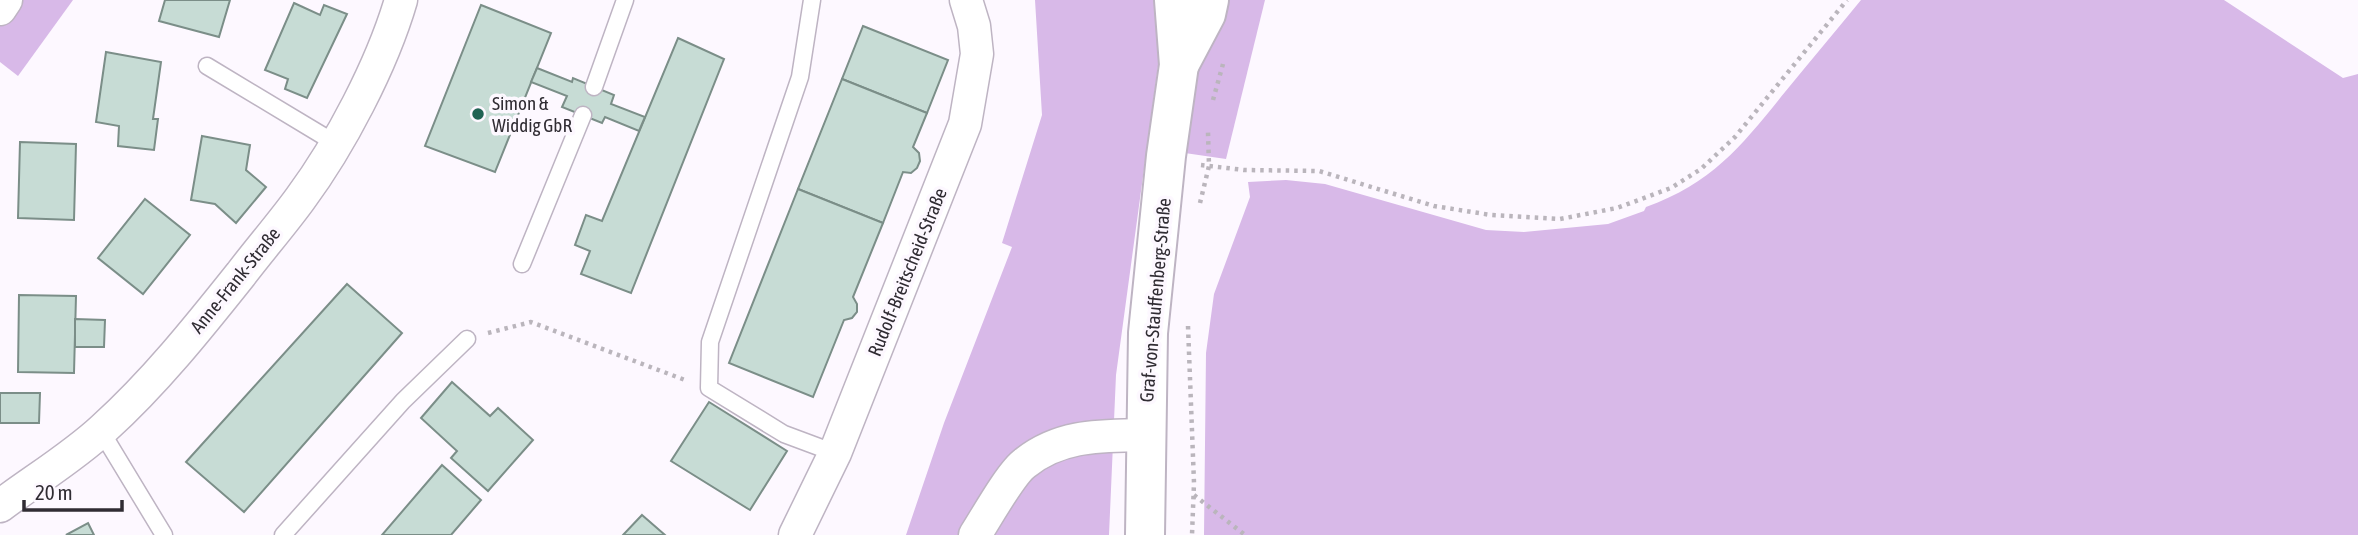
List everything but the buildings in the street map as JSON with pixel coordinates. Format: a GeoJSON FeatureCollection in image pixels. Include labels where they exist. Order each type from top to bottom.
{"type":"FeatureCollection","features":[{"type":"Feature","properties":{"kind":"street"},"geometry":{"type":"LineString","coordinates":[[0,9],[6,0]]}},
{"type":"Feature","properties":{"kind":"street","name":"Anne-Frank-Straße"},"geometry":{"type":"LineString","coordinates":[[0,506],[101,431],[165,366],[210,313],[301,197],[335,143],[374,70],[391,32],[401,0]]}},
{"type":"Feature","properties":{"kind":"street","name":"Rudolf-Breitscheid-Straße"},"geometry":{"type":"LineString","coordinates":[[795,535],[835,453],[965,124],[976,54],[974,26],[966,0]]}},
{"type":"Feature","properties":{"kind":"street","name":"Graf-von-Stauffenberg-Straße"},"geometry":{"type":"LineString","coordinates":[[1144,535],[1145,435],[1152,295],[1179,65],[1174,0]]}},
{"type":"Feature","properties":{"kind":"street","name":"Graf-von-Stauffenberg-Straße"},"geometry":{"type":"LineString","coordinates":[[1179,65],[1206,14],[1209,0]]}},
{"type":"Feature","properties":{"kind":"street"},"geometry":{"type":"LineString","coordinates":[[975,535],[1023,464],[1056,444],[1082,436],[1145,435]]}},
{"type":"Feature","properties":{"kind":"lane"},"geometry":{"type":"LineString","coordinates":[[594,87],[625,0]]}},
{"type":"Feature","properties":{"kind":"lane"},"geometry":{"type":"LineString","coordinates":[[812,0],[800,77],[710,342],[709,388],[784,434],[835,453]]}},
{"type":"Feature","properties":{"kind":"lane"},"geometry":{"type":"LineString","coordinates":[[207,66],[335,143]]}},
{"type":"Feature","properties":{"kind":"lane"},"geometry":{"type":"LineString","coordinates":[[522,264],[583,115]]}},
{"type":"Feature","properties":{"kind":"lane"},"geometry":{"type":"LineString","coordinates":[[283,535],[403,401],[467,339]]}},
{"type":"Feature","properties":{"kind":"lane"},"geometry":{"type":"LineString","coordinates":[[101,431],[164,535]]}},
{"type":"Feature","properties":{"kind":"path"},"geometry":{"type":"LineString","coordinates":[[1209,166],[1244,170],[1319,171],[1434,206],[1491,215],[1560,219],[1617,208],[1671,188],[1701,169],[1735,137],[1847,0]]}},
{"type":"Feature","properties":{"kind":"path"},"geometry":{"type":"LineString","coordinates":[[1211,106],[1226,53]]}},
{"type":"Feature","properties":{"kind":"path"},"geometry":{"type":"LineString","coordinates":[[1199,204],[1209,166],[1208,120]]}},
{"type":"Feature","properties":{"kind":"path"},"geometry":{"type":"LineString","coordinates":[[1188,317],[1194,495],[1192,535]]}},
{"type":"Feature","properties":{"kind":"path"},"geometry":{"type":"LineString","coordinates":[[467,339],[531,323],[709,388]]}},
{"type":"Feature","properties":{"kind":"path"},"geometry":{"type":"LineString","coordinates":[[1194,495],[1245,535]]}},
{"type":"Feature","properties":{"kind":"shaded area"},"geometry":{"type":"Polygon","coordinates":[[[18,0],[73,0],[18,76],[0,62],[0,26],[18,0]]]}},
{"type":"Feature","properties":{"kind":"shaded area"},"geometry":{"type":"Polygon","coordinates":[[[1035,0],[1167,0],[1116,375],[1109,535],[906,535],[944,423],[1012,247],[1002,243],[1042,115],[1035,0]]]}},
{"type":"Feature","properties":{"kind":"shaded area"},"geometry":{"type":"Polygon","coordinates":[[[1219,0],[1265,0],[1226,159],[1178,152],[1187,99],[1219,0]]]}},
{"type":"Feature","properties":{"kind":"shaded area"},"geometry":{"type":"Polygon","coordinates":[[[1861,0],[2224,0],[2343,78],[2358,74],[2358,535],[1204,535],[1206,353],[1214,294],[1250,197],[1248,182],[1286,180],[1325,184],[1486,230],[1524,232],[1608,224],[1644,211],[1646,207],[1670,197],[1709,174],[1725,160],[1755,129],[1861,0]]]}},
{"type":"Feature","properties":{"kind":"place","name":"Simon & Widdig GbR"},"geometry":{"type":"Point","coordinates":[478,114]}}]}
